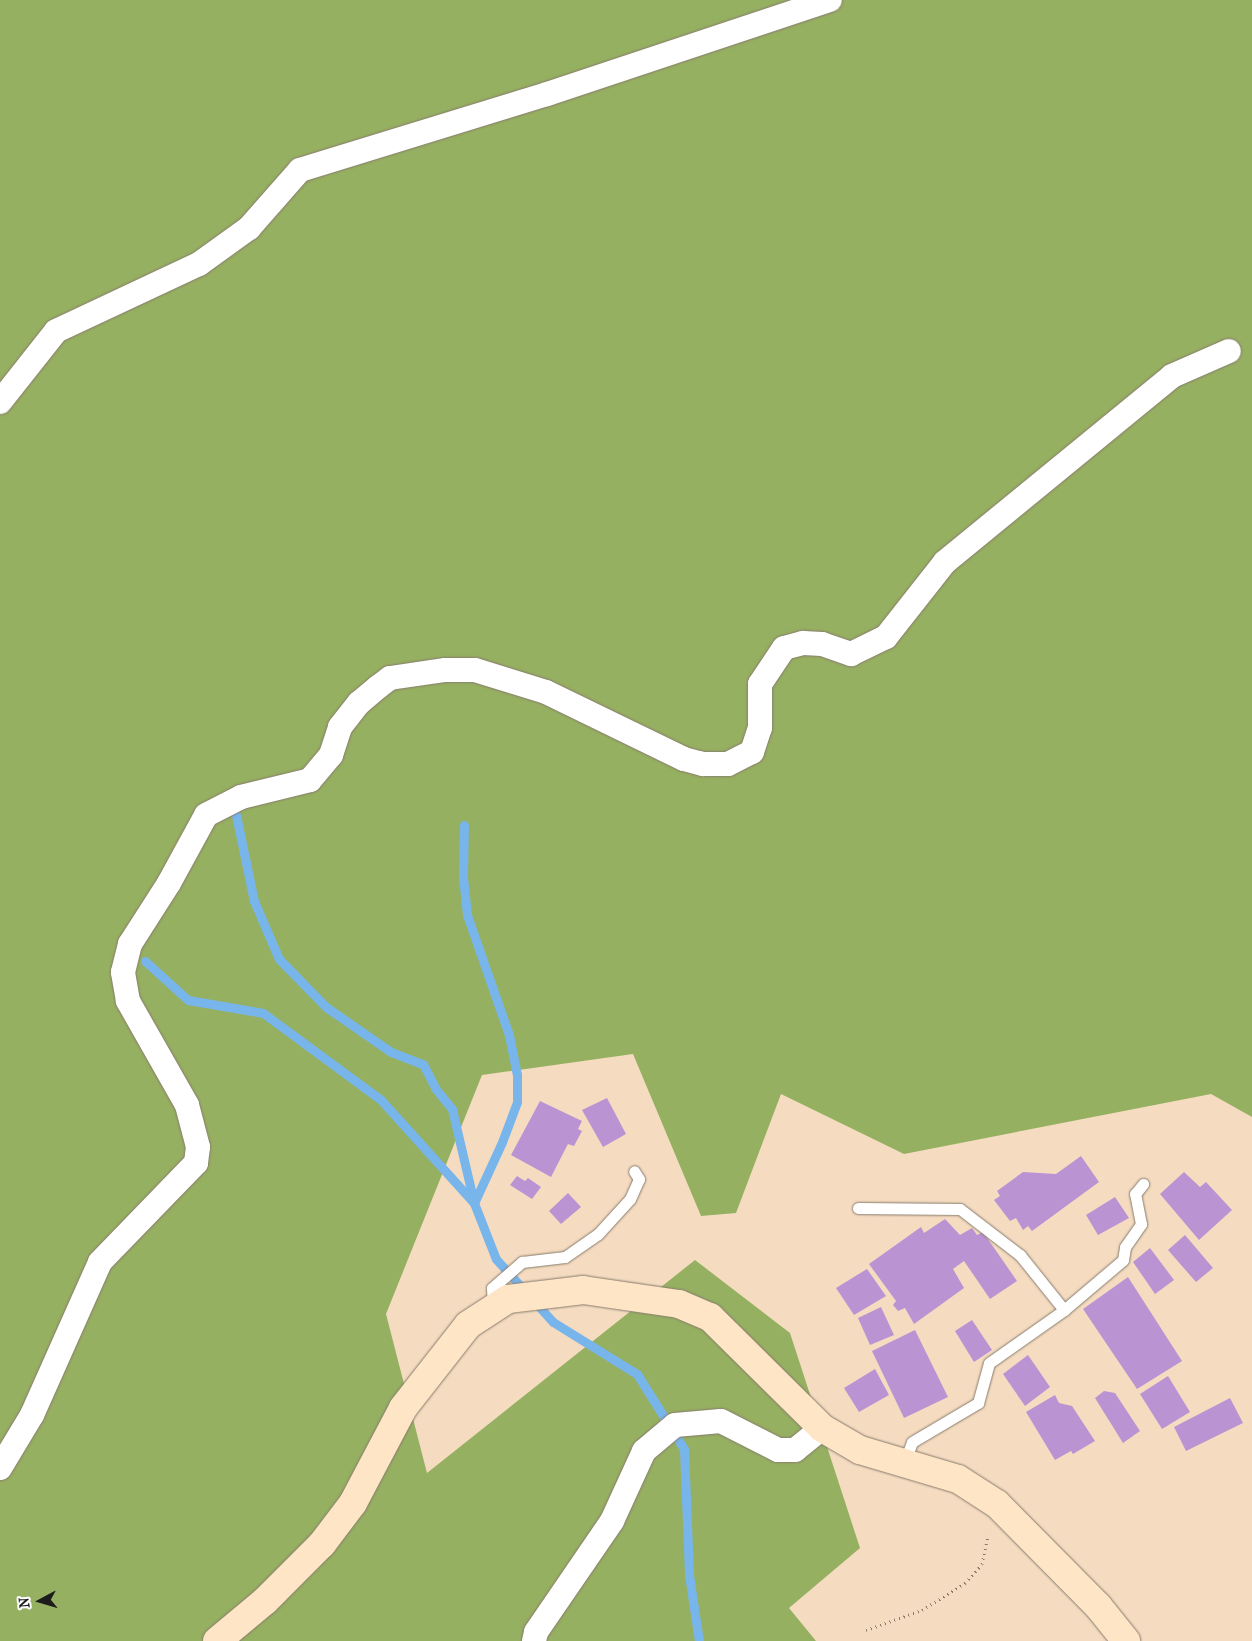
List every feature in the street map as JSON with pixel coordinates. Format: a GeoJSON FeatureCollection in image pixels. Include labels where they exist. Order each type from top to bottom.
{"type":"FeatureCollection","features":[{"type":"Feature","properties":{"kind":"street"},"geometry":{"type":"LineString","coordinates":[[0,402],[56,332],[199,264],[249,228],[300,170],[547,94],[830,0]]}},
{"type":"Feature","properties":{"kind":"street"},"geometry":{"type":"LineString","coordinates":[[0,1468],[32,1414],[100,1262],[196,1163],[198,1146],[187,1105],[128,1000],[123,972],[130,944],[169,883],[206,815],[241,796],[310,780],[331,754],[340,727],[359,704],[378,687],[390,678],[445,670],[476,670],[546,692],[684,759],[703,764],[728,764],[752,752],[760,728],[760,684],[784,648],[803,643],[822,644],[851,654],[886,637],[945,562],[1172,376],[1229,351]]}},
{"type":"Feature","properties":{"kind":"street"},"geometry":{"type":"LineString","coordinates":[[216,1641],[265,1601],[322,1544],[353,1503],[403,1408],[468,1325],[508,1299],[583,1290],[679,1304],[710,1318],[822,1428],[860,1450],[958,1479],[992,1501],[1098,1606],[1126,1641]]}},
{"type":"Feature","properties":{"kind":"street"},"geometry":{"type":"LineString","coordinates":[[534,1641],[536,1632],[612,1521],[644,1451],[675,1425],[721,1421],[778,1450],[795,1450],[822,1428]]}},
{"type":"Feature","properties":{"kind":"lane"},"geometry":{"type":"LineString","coordinates":[[493,1309],[492,1288],[522,1262],[565,1257],[598,1234],[630,1199],[639,1179],[634,1171]]}},
{"type":"Feature","properties":{"kind":"lane"},"geometry":{"type":"LineString","coordinates":[[904,1464],[912,1442],[978,1402],[989,1363],[1064,1310],[1123,1260],[1125,1247],[1140,1224],[1135,1194],[1143,1184]]}},
{"type":"Feature","properties":{"kind":"lane"},"geometry":{"type":"LineString","coordinates":[[858,1208],[960,1209],[1020,1255],[1064,1310]]}},
{"type":"Feature","properties":{"kind":"path"},"geometry":{"type":"LineString","coordinates":[[866,1630],[922,1610],[965,1583],[982,1564],[992,1501]]}},
{"type":"Feature","properties":{"kind":"green space"},"geometry":{"type":"Polygon","coordinates":[[[0,0],[1252,0],[1252,1117],[1211,1094],[904,1154],[781,1094],[736,1213],[701,1216],[633,1054],[482,1075],[386,1314],[427,1473],[695,1260],[790,1333],[860,1548],[789,1608],[816,1641],[0,1641],[0,0]]]}},
{"type":"Feature","properties":{"kind":"building"},"geometry":{"type":"Polygon","coordinates":[[[607,1098],[626,1134],[603,1147],[582,1110],[607,1098]]]}},
{"type":"Feature","properties":{"kind":"building"},"geometry":{"type":"Polygon","coordinates":[[[540,1101],[582,1121],[578,1129],[582,1131],[574,1146],[568,1144],[551,1177],[511,1155],[540,1101]]]}},
{"type":"Feature","properties":{"kind":"building"},"geometry":{"type":"Polygon","coordinates":[[[1081,1156],[1099,1182],[1032,1231],[1028,1226],[1023,1230],[1016,1218],[1010,1221],[994,1200],[1000,1196],[997,1191],[1023,1172],[1056,1174],[1081,1156]]]}},
{"type":"Feature","properties":{"kind":"building"},"geometry":{"type":"Polygon","coordinates":[[[1184,1172],[1200,1187],[1206,1182],[1232,1210],[1199,1240],[1160,1194],[1184,1172]]]}},
{"type":"Feature","properties":{"kind":"building"},"geometry":{"type":"Polygon","coordinates":[[[517,1176],[525,1181],[528,1178],[541,1187],[532,1199],[510,1185],[517,1176]]]}},
{"type":"Feature","properties":{"kind":"building"},"geometry":{"type":"Polygon","coordinates":[[[568,1193],[581,1207],[561,1224],[549,1211],[568,1193]]]}},
{"type":"Feature","properties":{"kind":"building"},"geometry":{"type":"Polygon","coordinates":[[[1115,1197],[1129,1218],[1098,1235],[1086,1215],[1115,1197]]]}},
{"type":"Feature","properties":{"kind":"building"},"geometry":{"type":"Polygon","coordinates":[[[945,1219],[960,1235],[972,1228],[977,1235],[983,1232],[1017,1281],[990,1299],[964,1261],[953,1269],[964,1288],[914,1324],[905,1308],[898,1311],[893,1305],[896,1301],[869,1264],[921,1227],[924,1233],[945,1219]]]}},
{"type":"Feature","properties":{"kind":"building"},"geometry":{"type":"Polygon","coordinates":[[[1185,1235],[1213,1268],[1196,1282],[1168,1250],[1185,1235]]]}},
{"type":"Feature","properties":{"kind":"building"},"geometry":{"type":"Polygon","coordinates":[[[1150,1248],[1174,1280],[1155,1294],[1133,1262],[1150,1248]]]}},
{"type":"Feature","properties":{"kind":"building"},"geometry":{"type":"Polygon","coordinates":[[[867,1269],[886,1296],[854,1315],[836,1288],[867,1269]]]}},
{"type":"Feature","properties":{"kind":"building"},"geometry":{"type":"Polygon","coordinates":[[[1128,1277],[1182,1361],[1137,1389],[1083,1309],[1128,1277]]]}},
{"type":"Feature","properties":{"kind":"building"},"geometry":{"type":"Polygon","coordinates":[[[881,1307],[894,1335],[870,1345],[858,1318],[881,1307]]]}},
{"type":"Feature","properties":{"kind":"building"},"geometry":{"type":"Polygon","coordinates":[[[972,1320],[992,1350],[974,1362],[955,1331],[972,1320]]]}},
{"type":"Feature","properties":{"kind":"building"},"geometry":{"type":"Polygon","coordinates":[[[915,1330],[948,1397],[904,1418],[872,1351],[915,1330]]]}},
{"type":"Feature","properties":{"kind":"building"},"geometry":{"type":"Polygon","coordinates":[[[1028,1355],[1050,1387],[1025,1406],[1003,1374],[1028,1355]]]}},
{"type":"Feature","properties":{"kind":"building"},"geometry":{"type":"Polygon","coordinates":[[[875,1369],[889,1395],[859,1412],[844,1388],[875,1369]]]}},
{"type":"Feature","properties":{"kind":"building"},"geometry":{"type":"Polygon","coordinates":[[[1168,1376],[1190,1412],[1162,1429],[1140,1394],[1168,1376]]]}},
{"type":"Feature","properties":{"kind":"building"},"geometry":{"type":"Polygon","coordinates":[[[1104,1391],[1115,1393],[1140,1431],[1123,1443],[1095,1398],[1104,1391]]]}},
{"type":"Feature","properties":{"kind":"building"},"geometry":{"type":"Polygon","coordinates":[[[1055,1395],[1059,1403],[1072,1406],[1095,1441],[1073,1454],[1071,1451],[1055,1460],[1026,1412],[1055,1395]]]}},
{"type":"Feature","properties":{"kind":"building"},"geometry":{"type":"Polygon","coordinates":[[[1230,1398],[1243,1423],[1186,1451],[1174,1427],[1230,1398]]]}},
{"type":"Feature","properties":{"kind":"waterway"},"geometry":{"type":"LineString","coordinates":[[236,815],[254,901],[279,959],[326,1007],[391,1052],[423,1064],[435,1088],[452,1109],[474,1203],[496,1259],[553,1322],[637,1374],[684,1449],[689,1575],[699,1641]]}},
{"type":"Feature","properties":{"kind":"waterway"},"geometry":{"type":"LineString","coordinates":[[145,961],[188,1000],[263,1013],[381,1100],[474,1203],[502,1142],[517,1102],[517,1075],[509,1035],[467,915],[463,876],[464,825]]}}]}
